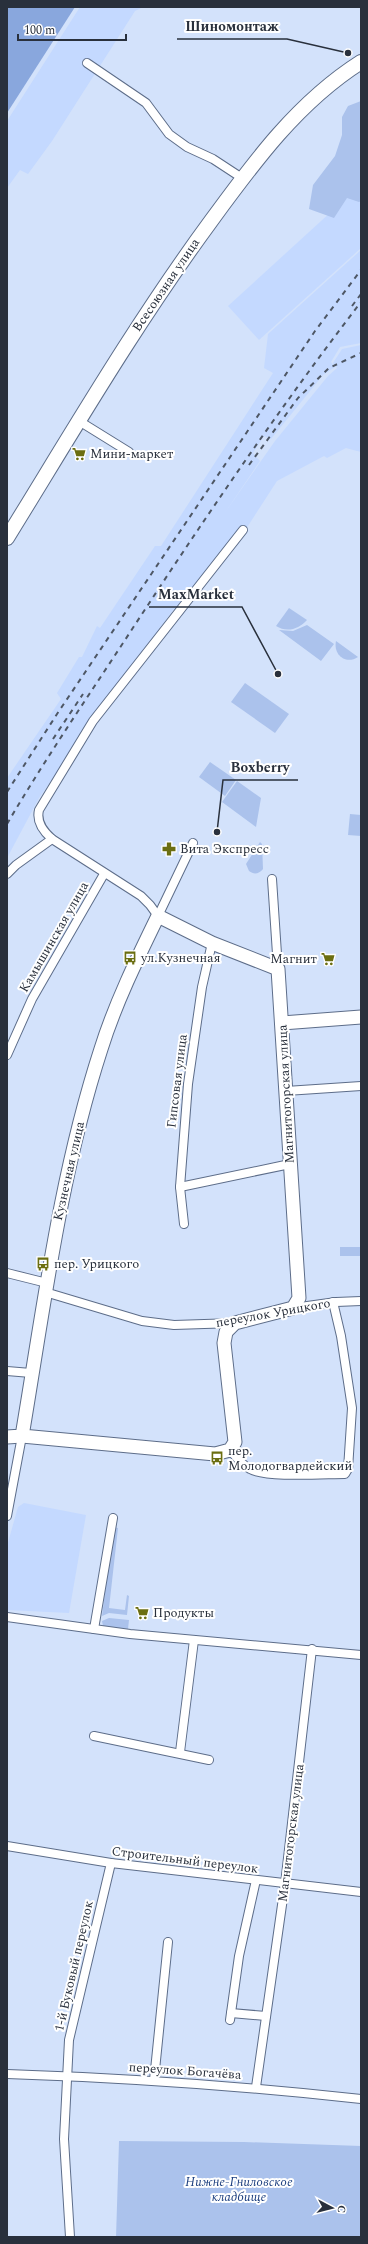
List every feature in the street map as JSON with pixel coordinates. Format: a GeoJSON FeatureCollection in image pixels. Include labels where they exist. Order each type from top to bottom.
{"type":"FeatureCollection","features":[{"type":"Feature","properties":{"kind":"highway","name":"Всесоюзная улица"},"geometry":{"type":"LineString","coordinates":[[7,538],[147,311],[242,178],[287,123],[345,72],[361,62]]}},
{"type":"Feature","properties":{"kind":"main road"},"geometry":{"type":"LineString","coordinates":[[158,916],[212,943],[278,969]]}},
{"type":"Feature","properties":{"kind":"main road","name":"Кузнечная улица"},"geometry":{"type":"LineString","coordinates":[[22,1436],[46,1287],[74,1143],[101,1048],[134,965],[158,916]]}},
{"type":"Feature","properties":{"kind":"main road","name":"Магнитогорская улица"},"geometry":{"type":"LineString","coordinates":[[278,969],[299,1298],[293,1308]]}},
{"type":"Feature","properties":{"kind":"main road"},"geometry":{"type":"LineString","coordinates":[[282,1023],[361,1017]]}},
{"type":"Feature","properties":{"kind":"main road","name":"переулок Урицкого"},"geometry":{"type":"LineString","coordinates":[[235,1323],[293,1308]]}},
{"type":"Feature","properties":{"kind":"main road"},"geometry":{"type":"LineString","coordinates":[[7,1437],[22,1436],[216,1454],[230,1450],[235,1442],[224,1343],[226,1332],[235,1323]]}},
{"type":"Feature","properties":{"kind":"street"},"geometry":{"type":"LineString","coordinates":[[87,63],[146,102],[169,134],[187,147],[212,159],[242,178]]}},
{"type":"Feature","properties":{"kind":"street"},"geometry":{"type":"LineString","coordinates":[[78,421],[128,452]]}},
{"type":"Feature","properties":{"kind":"street"},"geometry":{"type":"LineString","coordinates":[[158,916],[141,896],[104,874],[52,839],[38,821],[39,810],[94,721],[243,530]]}},
{"type":"Feature","properties":{"kind":"street"},"geometry":{"type":"LineString","coordinates":[[7,874],[16,865],[52,839]]}},
{"type":"Feature","properties":{"kind":"street","name":"Кузнечная улица"},"geometry":{"type":"LineString","coordinates":[[158,916],[192,843]]}},
{"type":"Feature","properties":{"kind":"street","name":"Камышинская улица"},"geometry":{"type":"LineString","coordinates":[[7,1056],[32,999],[104,874]]}},
{"type":"Feature","properties":{"kind":"street","name":"Магнитогорская улица"},"geometry":{"type":"LineString","coordinates":[[272,879],[278,969]]}},
{"type":"Feature","properties":{"kind":"street","name":"Гипсовая улица"},"geometry":{"type":"LineString","coordinates":[[184,1224],[180,1187],[188,1084],[202,986],[212,943]]}},
{"type":"Feature","properties":{"kind":"street"},"geometry":{"type":"LineString","coordinates":[[286,1091],[361,1086]]}},
{"type":"Feature","properties":{"kind":"street"},"geometry":{"type":"LineString","coordinates":[[180,1187],[290,1164]]}},
{"type":"Feature","properties":{"kind":"street","name":"переулок Урицкого"},"geometry":{"type":"LineString","coordinates":[[7,1273],[142,1320],[174,1325],[235,1323]]}},
{"type":"Feature","properties":{"kind":"street","name":"переулок Урицкого"},"geometry":{"type":"LineString","coordinates":[[293,1308],[333,1302],[361,1301]]}},
{"type":"Feature","properties":{"kind":"street"},"geometry":{"type":"LineString","coordinates":[[230,1450],[239,1461],[251,1470],[270,1474],[345,1474],[348,1469],[352,1408],[341,1336],[333,1302]]}},
{"type":"Feature","properties":{"kind":"street"},"geometry":{"type":"LineString","coordinates":[[7,1372],[32,1373]]}},
{"type":"Feature","properties":{"kind":"street","name":"Кузнечная улица"},"geometry":{"type":"LineString","coordinates":[[7,1516],[22,1436]]}},
{"type":"Feature","properties":{"kind":"street"},"geometry":{"type":"LineString","coordinates":[[94,1629],[113,1518]]}},
{"type":"Feature","properties":{"kind":"street"},"geometry":{"type":"LineString","coordinates":[[7,1618],[194,1640],[361,1655]]}},
{"type":"Feature","properties":{"kind":"street"},"geometry":{"type":"LineString","coordinates":[[180,1752],[194,1640]]}},
{"type":"Feature","properties":{"kind":"street","name":"Магнитогорская улица"},"geometry":{"type":"LineString","coordinates":[[256,2088],[285,1884],[312,1650]]}},
{"type":"Feature","properties":{"kind":"street"},"geometry":{"type":"LineString","coordinates":[[94,1736],[180,1752],[209,1760]]}},
{"type":"Feature","properties":{"kind":"street","name":"Строительный переулок"},"geometry":{"type":"LineString","coordinates":[[7,1846],[111,1863],[361,1892]]}},
{"type":"Feature","properties":{"kind":"street","name":"1-й Буковый переулок"},"geometry":{"type":"LineString","coordinates":[[66,2076],[69,2040],[111,1863]]}},
{"type":"Feature","properties":{"kind":"street"},"geometry":{"type":"LineString","coordinates":[[256,1880],[239,1956],[231,2017],[266,2016]]}},
{"type":"Feature","properties":{"kind":"street"},"geometry":{"type":"LineString","coordinates":[[154,2080],[168,1942]]}},
{"type":"Feature","properties":{"kind":"street","name":"переулок Богачёва"},"geometry":{"type":"LineString","coordinates":[[7,2074],[154,2080],[256,2088],[361,2099]]}},
{"type":"Feature","properties":{"kind":"street"},"geometry":{"type":"LineString","coordinates":[[66,2076],[64,2139],[70,2237]]}},
{"type":"Feature","properties":{"kind":"shaded area"},"geometry":{"type":"Polygon","coordinates":[[[7,7],[75,7],[7,113],[7,7]]]}},
{"type":"Feature","properties":{"kind":"shaded area"},"geometry":{"type":"Polygon","coordinates":[[[80,7],[143,7],[135,11],[52,141],[28,174],[20,170],[7,188],[7,121],[80,7]]]}},
{"type":"Feature","properties":{"kind":"shaded area"},"geometry":{"type":"Polygon","coordinates":[[[355,190],[361,197],[361,248],[259,340],[228,306],[355,190]]]}},
{"type":"Feature","properties":{"kind":"shaded area"},"geometry":{"type":"Polygon","coordinates":[[[361,250],[361,343],[340,347],[331,362],[335,367],[323,375],[271,439],[264,436],[253,453],[260,461],[224,514],[275,441],[328,376],[337,368],[333,363],[342,349],[361,345],[361,452],[346,448],[327,458],[324,456],[277,481],[246,529],[182,615],[174,609],[124,677],[39,798],[7,858],[7,778],[61,699],[57,693],[79,657],[82,657],[97,626],[100,628],[155,546],[161,546],[273,373],[264,368],[268,334],[361,250]]]}},
{"type":"Feature","properties":{"kind":"shaded area"},"geometry":{"type":"Polygon","coordinates":[[[24,1503],[86,1515],[69,1613],[7,1610],[7,1546],[18,1507],[24,1503]]]}},
{"type":"Feature","properties":{"kind":"green space"},"geometry":{"type":"Polygon","coordinates":[[[361,101],[361,201],[359,202],[347,198],[334,218],[309,209],[313,185],[335,156],[342,135],[342,117],[348,106],[361,101]]]}},
{"type":"Feature","properties":{"kind":"green space"},"geometry":{"type":"Polygon","coordinates":[[[289,608],[307,620],[297,628],[289,630],[276,626],[289,608]]]}},
{"type":"Feature","properties":{"kind":"green space"},"geometry":{"type":"Polygon","coordinates":[[[307,625],[334,644],[321,661],[279,630],[293,631],[307,625]]]}},
{"type":"Feature","properties":{"kind":"green space"},"geometry":{"type":"Polygon","coordinates":[[[336,641],[358,657],[349,660],[341,657],[336,651],[336,641]]]}},
{"type":"Feature","properties":{"kind":"green space"},"geometry":{"type":"Polygon","coordinates":[[[245,683],[289,714],[275,733],[231,702],[245,683]]]}},
{"type":"Feature","properties":{"kind":"green space"},"geometry":{"type":"Polygon","coordinates":[[[210,762],[236,780],[225,796],[199,777],[210,762]]]}},
{"type":"Feature","properties":{"kind":"green space"},"geometry":{"type":"Polygon","coordinates":[[[237,781],[261,798],[256,827],[222,802],[237,781]]]}},
{"type":"Feature","properties":{"kind":"green space"},"geometry":{"type":"Polygon","coordinates":[[[350,814],[361,815],[361,836],[348,835],[350,814]]]}},
{"type":"Feature","properties":{"kind":"green space"},"geometry":{"type":"Polygon","coordinates":[[[260,842],[262,844],[263,869],[258,873],[253,873],[249,871],[246,864],[260,842]]]}},
{"type":"Feature","properties":{"kind":"green space"},"geometry":{"type":"Polygon","coordinates":[[[340,1247],[361,1247],[361,1256],[340,1256],[340,1247]]]}},
{"type":"Feature","properties":{"kind":"green space"},"geometry":{"type":"Polygon","coordinates":[[[113,1527],[118,1528],[109,1608],[125,1610],[127,1595],[129,1596],[127,1615],[109,1613],[102,1616],[113,1527]]]}},
{"type":"Feature","properties":{"kind":"green space"},"geometry":{"type":"Polygon","coordinates":[[[109,1618],[129,1620],[128,1629],[103,1626],[102,1621],[109,1618]]]}},
{"type":"Feature","properties":{"kind":"green space","name":"Нижне-Гниловское кладбище"},"geometry":{"type":"Polygon","coordinates":[[[119,2141],[244,2142],[361,2146],[361,2237],[116,2237],[119,2141]]]}},
{"type":"Feature","properties":{"kind":"railway"},"geometry":{"type":"LineString","coordinates":[[7,792],[57,714],[315,331],[361,270]]}},
{"type":"Feature","properties":{"kind":"railway"},"geometry":{"type":"LineString","coordinates":[[352,306],[361,294]]}},
{"type":"Feature","properties":{"kind":"railway"},"geometry":{"type":"LineString","coordinates":[[7,824],[35,777],[210,511],[299,385],[361,302]]}},
{"type":"Feature","properties":{"kind":"railway"},"geometry":{"type":"LineString","coordinates":[[249,465],[298,398],[329,368],[361,353]]}},
{"type":"Feature","properties":{"kind":"railway"},"geometry":{"type":"LineString","coordinates":[[53,739],[83,694]]}},
{"type":"Feature","properties":{"kind":"place","name":"Шиномонтаж"},"geometry":{"type":"Point","coordinates":[348,53]}},
{"type":"Feature","properties":{"kind":"place","name":"Мини-маркет"},"geometry":{"type":"Point","coordinates":[79,454]}},
{"type":"Feature","properties":{"kind":"place","name":"MaxMarket"},"geometry":{"type":"Point","coordinates":[278,674]}},
{"type":"Feature","properties":{"kind":"place","name":"Boxberry"},"geometry":{"type":"Point","coordinates":[217,832]}},
{"type":"Feature","properties":{"kind":"place","name":"Вита Экспресс"},"geometry":{"type":"Point","coordinates":[169,849]}},
{"type":"Feature","properties":{"kind":"place","name":"ул.Кузнечная"},"geometry":{"type":"Point","coordinates":[130,958]}},
{"type":"Feature","properties":{"kind":"place","name":"Магнит"},"geometry":{"type":"Point","coordinates":[328,959]}},
{"type":"Feature","properties":{"kind":"place","name":"пер. Урицкого"},"geometry":{"type":"Point","coordinates":[43,1264]}},
{"type":"Feature","properties":{"kind":"place","name":"пер. Молодогвардейский"},"geometry":{"type":"Point","coordinates":[217,1458]}},
{"type":"Feature","properties":{"kind":"place","name":"Продукты"},"geometry":{"type":"Point","coordinates":[142,1613]}}]}
